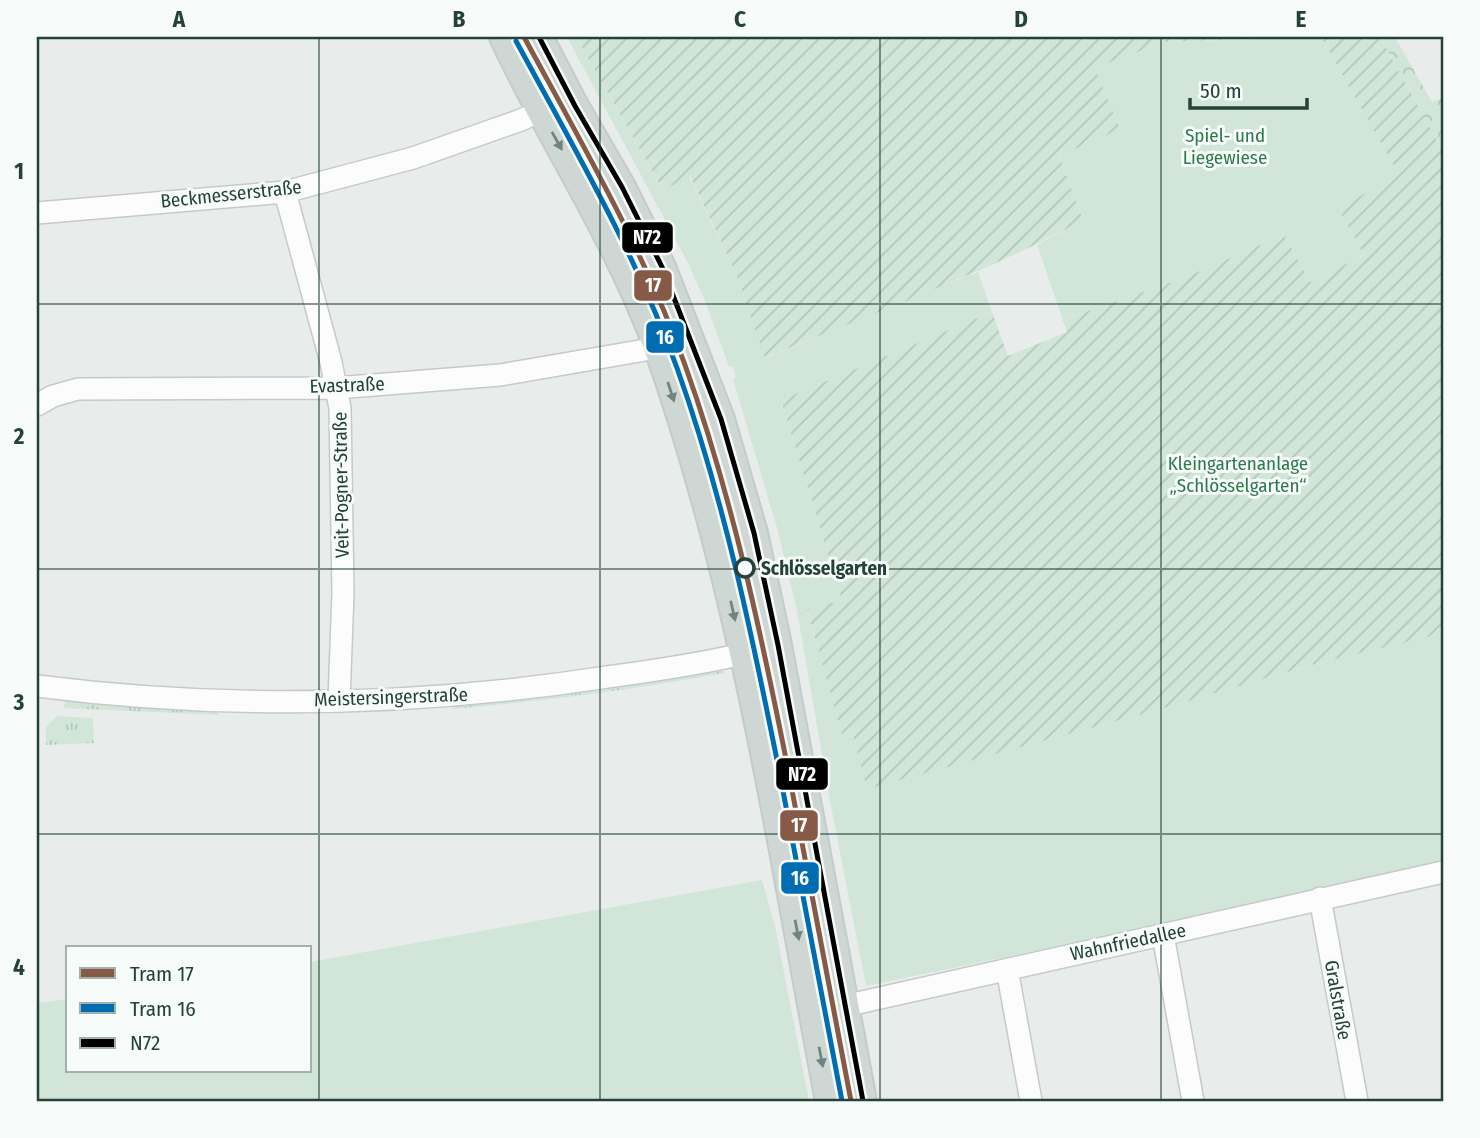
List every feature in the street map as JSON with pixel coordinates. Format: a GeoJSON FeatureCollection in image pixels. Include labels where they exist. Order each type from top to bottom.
{"type":"FeatureCollection","features":[{"type":"Feature","properties":{"kind":"main road"},"geometry":{"type":"LineString","coordinates":[[503,37],[540,111],[591,201],[625,271],[657,348],[699,480],[743,654],[829,1101]]}},
{"type":"Feature","properties":{"kind":"main road"},"geometry":{"type":"LineString","coordinates":[[539,37],[622,187],[662,267],[691,339],[732,457],[754,533],[778,645],[863,1101]]}},
{"type":"Feature","properties":{"kind":"main road"},"geometry":{"type":"LineString","coordinates":[[743,654],[778,645]]}},
{"type":"Feature","properties":{"kind":"street","name":"Beckmesserstraße"},"geometry":{"type":"LineString","coordinates":[[37,213],[285,192],[413,158],[540,111]]}},
{"type":"Feature","properties":{"kind":"street","name":"Veit-Pogner-Straße"},"geometry":{"type":"LineString","coordinates":[[285,192],[340,408],[343,593],[339,700]]}},
{"type":"Feature","properties":{"kind":"street","name":"Evastraße"},"geometry":{"type":"LineString","coordinates":[[37,405],[53,396],[78,390],[336,387],[500,375],[657,348]]}},
{"type":"Feature","properties":{"kind":"street","name":"Meistersingerstraße"},"geometry":{"type":"LineString","coordinates":[[37,686],[221,702],[446,696],[657,670],[743,654]]}},
{"type":"Feature","properties":{"kind":"street","name":"Wahnfriedallee"},"geometry":{"type":"LineString","coordinates":[[813,1013],[1443,872]]}},
{"type":"Feature","properties":{"kind":"street","name":"Gralstraße"},"geometry":{"type":"LineString","coordinates":[[1320,898],[1357,1101]]}},
{"type":"Feature","properties":{"kind":"street"},"geometry":{"type":"LineString","coordinates":[[1163,935],[1193,1101]]}},
{"type":"Feature","properties":{"kind":"street"},"geometry":{"type":"LineString","coordinates":[[1007,969],[1031,1101]]}},
{"type":"Feature","properties":{"kind":"green space"},"geometry":{"type":"Polygon","coordinates":[[[507,37],[532,37],[568,106],[548,118],[507,37]]]}},
{"type":"Feature","properties":{"kind":"green space"},"geometry":{"type":"Polygon","coordinates":[[[567,37],[576,37],[662,189],[689,176],[735,271],[766,358],[978,272],[992,312],[781,400],[842,600],[807,611],[842,733],[852,732],[867,788],[1164,708],[1315,664],[1443,632],[1443,866],[866,986],[797,611],[777,528],[733,379],[736,377],[733,367],[729,367],[688,263],[567,37]]]}},
{"type":"Feature","properties":{"kind":"green space"},"geometry":{"type":"Polygon","coordinates":[[[576,37],[1303,37],[1164,42],[1095,68],[1120,129],[1059,156],[1083,220],[966,276],[765,358],[735,271],[690,176],[663,190],[576,37]]]}},
{"type":"Feature","properties":{"kind":"green space","name":"Spiel- und Liegewiese"},"geometry":{"type":"Polygon","coordinates":[[[1321,37],[1400,175],[1339,208],[1364,255],[1310,282],[1284,235],[1186,277],[1063,320],[1037,245],[1083,220],[1059,156],[1095,68],[1164,42],[1321,37]]]}},
{"type":"Feature","properties":{"kind":"green space","name":"Kleingartenanlage „Schlösselgarten“"},"geometry":{"type":"Polygon","coordinates":[[[1321,37],[1380,37],[1443,152],[1443,633],[1315,664],[867,789],[852,732],[842,734],[807,610],[842,600],[781,400],[992,312],[1008,356],[1067,332],[1063,320],[1186,277],[1284,235],[1310,282],[1364,255],[1338,208],[1399,175],[1321,37]]]}},
{"type":"Feature","properties":{"kind":"green space"},"geometry":{"type":"Polygon","coordinates":[[[1380,37],[1395,37],[1432,102],[1443,98],[1443,152],[1380,37]]]}},
{"type":"Feature","properties":{"kind":"green space"},"geometry":{"type":"Polygon","coordinates":[[[573,115],[627,212],[725,454],[698,462],[553,125],[573,115]]]}},
{"type":"Feature","properties":{"kind":"green space"},"geometry":{"type":"Polygon","coordinates":[[[721,665],[723,673],[655,685],[452,709],[457,704],[623,687],[721,665]]]}},
{"type":"Feature","properties":{"kind":"green space"},"geometry":{"type":"Polygon","coordinates":[[[779,680],[837,989],[814,993],[755,685],[779,680]]]}},
{"type":"Feature","properties":{"kind":"green space"},"geometry":{"type":"Polygon","coordinates":[[[65,700],[142,708],[215,710],[219,715],[64,708],[65,700]]]}},
{"type":"Feature","properties":{"kind":"green space"},"geometry":{"type":"Polygon","coordinates":[[[57,716],[93,718],[94,743],[46,745],[46,727],[57,716]]]}},
{"type":"Feature","properties":{"kind":"green space"},"geometry":{"type":"Polygon","coordinates":[[[762,880],[775,926],[809,1101],[37,1101],[37,1003],[66,999],[66,1072],[312,1072],[312,962],[762,880]]]}},
{"type":"Feature","properties":{"kind":"tram line","name":"17"},"geometry":{"type":"LineString","coordinates":[[524,37],[590,157],[651,280],[702,414],[744,565],[767,667],[851,1101]]}},
{"type":"Feature","properties":{"kind":"tram line","name":"16"},"geometry":{"type":"LineString","coordinates":[[516,41],[582,161],[643,284],[694,417],[736,568],[758,669],[842,1101]]}},
{"type":"Feature","properties":{"kind":"transit line","name":"N72"},"geometry":{"type":"LineString","coordinates":[[539,37],[622,187],[662,267],[721,419],[754,533],[778,645],[863,1101]]}},
{"type":"Feature","properties":{"kind":"place","name":"Schlösselgarten"},"geometry":{"type":"Point","coordinates":[745,568]}}]}
